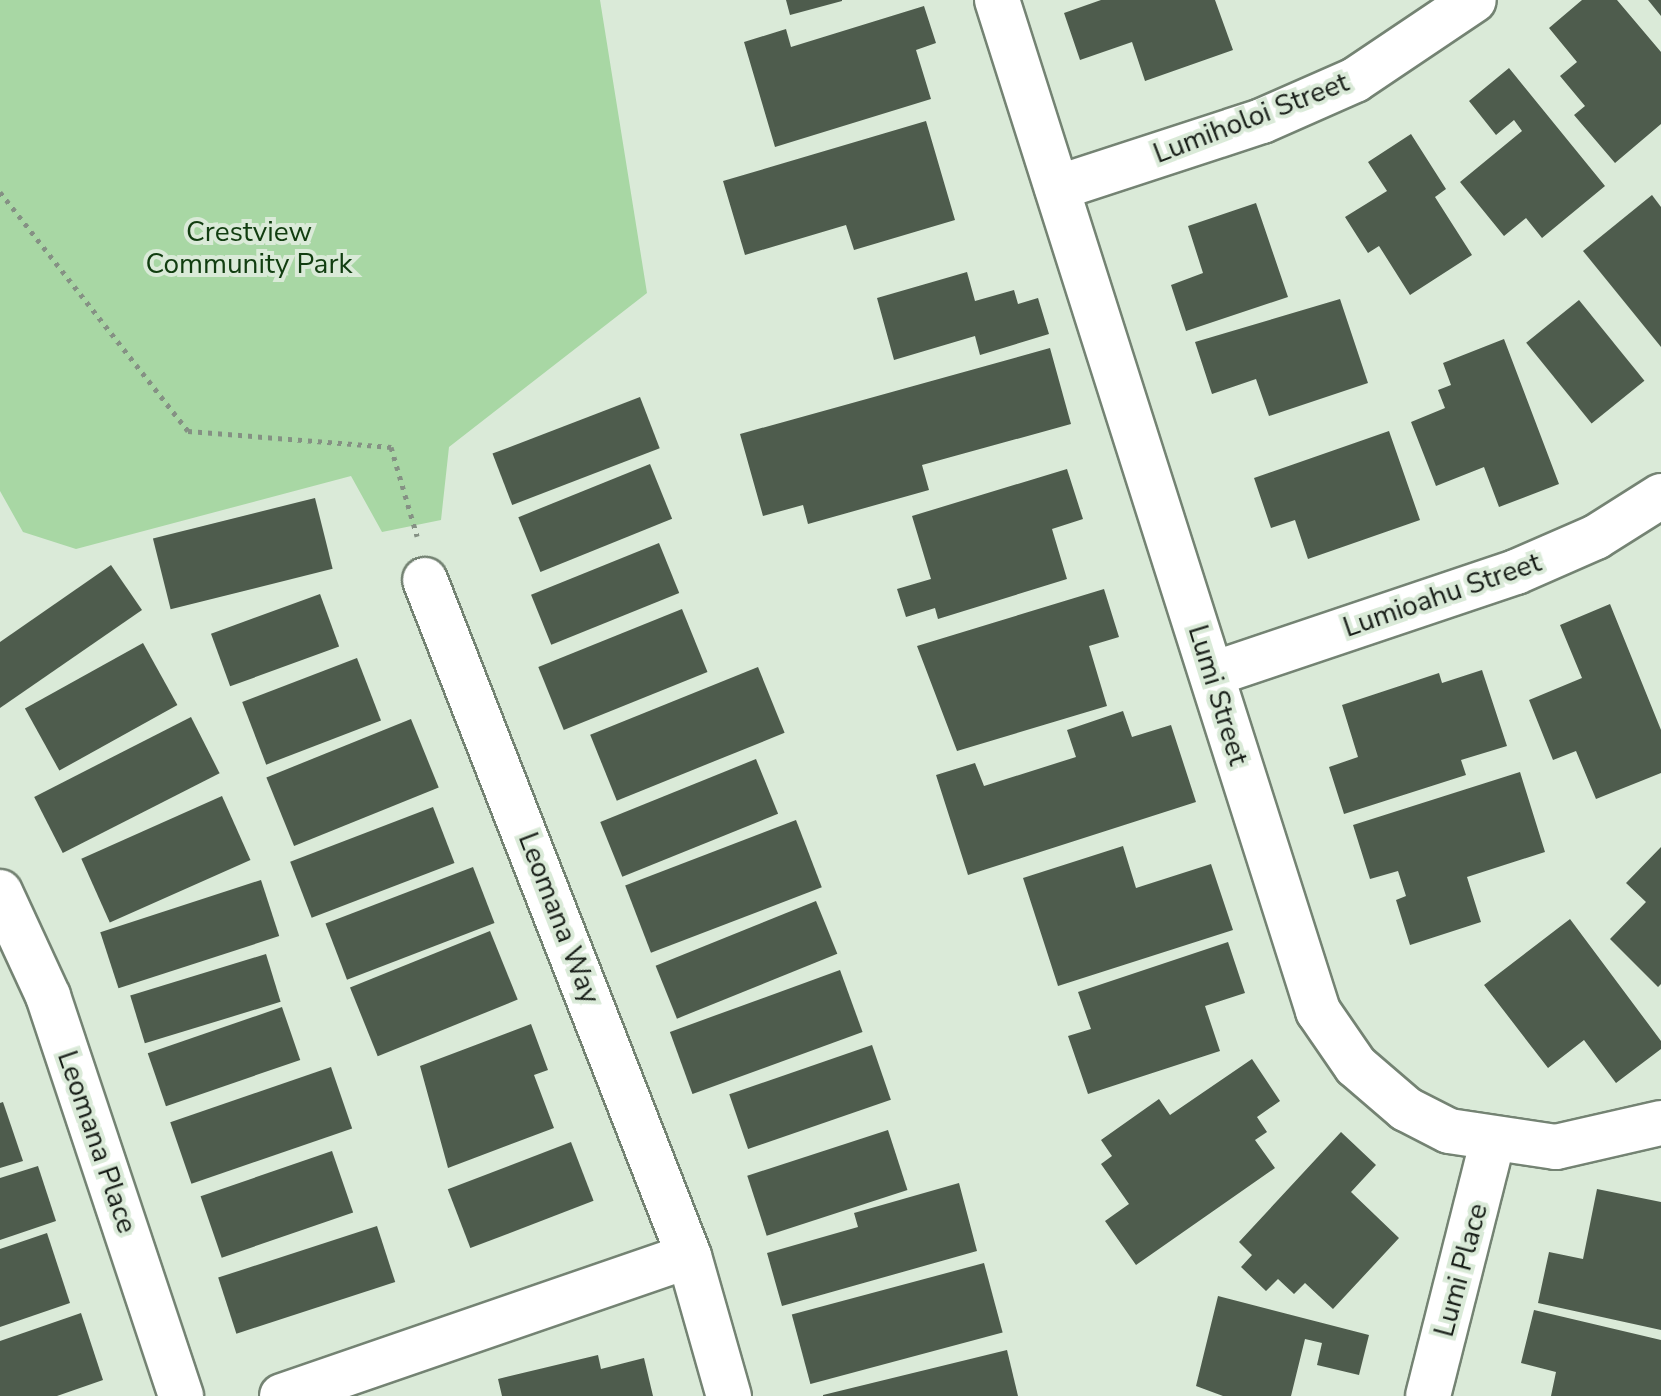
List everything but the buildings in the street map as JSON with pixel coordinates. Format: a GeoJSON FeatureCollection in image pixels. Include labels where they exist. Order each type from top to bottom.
{"type":"FeatureCollection","features":[{"type":"Feature","properties":{"kind":"street","name":"Lumi Street"},"geometry":{"type":"LineString","coordinates":[[997,0],[1213,674],[1287,931],[1318,1011],[1356,1066],[1406,1109],[1492,1143],[1556,1147],[1661,1123]]}},
{"type":"Feature","properties":{"kind":"street","name":"Lumiholoi Street"},"geometry":{"type":"LineString","coordinates":[[1057,188],[1262,121],[1355,80],[1474,0]]}},
{"type":"Feature","properties":{"kind":"street","name":"Lumioahu Street"},"geometry":{"type":"LineString","coordinates":[[1213,674],[1516,572],[1596,537],[1661,496]]}},
{"type":"Feature","properties":{"kind":"street","name":"Leomana Way"},"geometry":{"type":"LineString","coordinates":[[425,580],[689,1256],[729,1396]]}},
{"type":"Feature","properties":{"kind":"street","name":"Leomana Place"},"geometry":{"type":"LineString","coordinates":[[0,892],[48,996],[181,1396]]}},
{"type":"Feature","properties":{"kind":"street","name":"Lumi Place"},"geometry":{"type":"LineString","coordinates":[[1428,1396],[1492,1143]]}},
{"type":"Feature","properties":{"kind":"street"},"geometry":{"type":"LineString","coordinates":[[282,1396],[689,1256]]}},
{"type":"Feature","properties":{"kind":"path"},"geometry":{"type":"LineString","coordinates":[[0,192],[188,431],[391,447],[425,580]]}},
{"type":"Feature","properties":{"kind":"green space","name":"Crestview Community Park"},"geometry":{"type":"Polygon","coordinates":[[[0,0],[600,0],[647,293],[449,447],[441,520],[382,532],[351,476],[76,549],[23,532],[0,491],[0,0]]]}}]}
